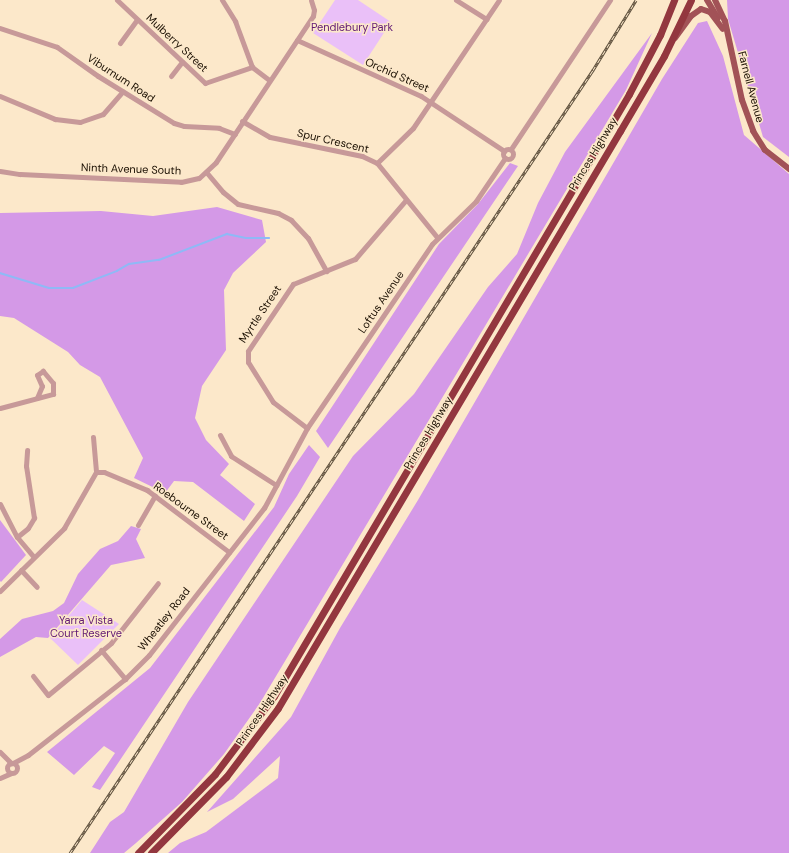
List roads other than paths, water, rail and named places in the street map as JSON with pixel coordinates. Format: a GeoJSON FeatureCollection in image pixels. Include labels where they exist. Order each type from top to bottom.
{"type":"FeatureCollection","features":[{"type":"Feature","properties":{"kind":"highway","name":"Princes Highway"},"geometry":{"type":"LineString","coordinates":[[138,853],[216,774],[274,696],[629,94],[660,35],[674,0]]}},
{"type":"Feature","properties":{"kind":"highway"},"geometry":{"type":"LineString","coordinates":[[660,35],[679,0]]}},
{"type":"Feature","properties":{"kind":"highway","name":"Princes Highway"},"geometry":{"type":"LineString","coordinates":[[151,853],[226,777],[278,708],[664,56],[691,0]]}},
{"type":"Feature","properties":{"kind":"main road","name":"Farnell Avenue"},"geometry":{"type":"LineString","coordinates":[[707,0],[723,28],[729,43]]}},
{"type":"Feature","properties":{"kind":"main road","name":"Farnell Avenue"},"geometry":{"type":"LineString","coordinates":[[715,0],[725,22],[742,100],[752,131],[765,150],[789,169]]}},
{"type":"Feature","properties":{"kind":"main road"},"geometry":{"type":"LineString","coordinates":[[720,0],[725,22]]}},
{"type":"Feature","properties":{"kind":"main road"},"geometry":{"type":"LineString","coordinates":[[664,56],[689,18],[698,10],[709,11],[723,28]]}},
{"type":"Feature","properties":{"kind":"street","name":"Mulberry Street"},"geometry":{"type":"LineString","coordinates":[[117,0],[205,83],[252,67]]}},
{"type":"Feature","properties":{"kind":"street"},"geometry":{"type":"LineString","coordinates":[[222,0],[235,21],[252,67],[269,80]]}},
{"type":"Feature","properties":{"kind":"street"},"geometry":{"type":"LineString","coordinates":[[311,0],[314,10],[297,40],[269,80],[235,134],[207,173],[223,192],[238,204],[292,220],[308,238],[326,271]]}},
{"type":"Feature","properties":{"kind":"street"},"geometry":{"type":"LineString","coordinates":[[456,0],[486,19]]}},
{"type":"Feature","properties":{"kind":"street"},"geometry":{"type":"LineString","coordinates":[[377,163],[409,133],[499,0]]}},
{"type":"Feature","properties":{"kind":"street"},"geometry":{"type":"LineString","coordinates":[[505,158],[504,151],[511,150],[610,0]]}},
{"type":"Feature","properties":{"kind":"street"},"geometry":{"type":"LineString","coordinates":[[120,43],[137,20]]}},
{"type":"Feature","properties":{"kind":"street","name":"Viburnum Road"},"geometry":{"type":"LineString","coordinates":[[0,28],[57,47],[123,91],[174,122],[184,126],[219,128],[235,134]]}},
{"type":"Feature","properties":{"kind":"street","name":"Orchid Street"},"geometry":{"type":"LineString","coordinates":[[297,40],[431,102],[504,151]]}},
{"type":"Feature","properties":{"kind":"street"},"geometry":{"type":"LineString","coordinates":[[171,76],[182,62]]}},
{"type":"Feature","properties":{"kind":"street"},"geometry":{"type":"LineString","coordinates":[[0,96],[55,119],[80,122],[103,114],[123,91]]}},
{"type":"Feature","properties":{"kind":"street","name":"Spur Crescent"},"geometry":{"type":"LineString","coordinates":[[242,122],[270,137],[350,153],[377,163],[437,237]]}},
{"type":"Feature","properties":{"kind":"street","name":"Loftus Avenue"},"geometry":{"type":"LineString","coordinates":[[285,467],[307,428],[437,237],[476,201],[505,158],[513,157],[511,150]]}},
{"type":"Feature","properties":{"kind":"street","name":"Ninth Avenue South"},"geometry":{"type":"LineString","coordinates":[[0,171],[20,174],[181,182],[207,173]]}},
{"type":"Feature","properties":{"kind":"street","name":"Myrtle Street"},"geometry":{"type":"LineString","coordinates":[[307,428],[277,408],[248,362],[246,355],[249,348],[290,287],[302,280],[326,271],[360,255],[406,200]]}},
{"type":"Feature","properties":{"kind":"street"},"geometry":{"type":"LineString","coordinates":[[0,408],[36,398],[50,396],[54,391],[51,379],[43,371],[37,375],[42,386],[36,398]]}},
{"type":"Feature","properties":{"kind":"street"},"geometry":{"type":"LineString","coordinates":[[220,435],[231,456],[276,485]]}},
{"type":"Feature","properties":{"kind":"street"},"geometry":{"type":"LineString","coordinates":[[0,591],[64,528],[96,472],[93,437]]}},
{"type":"Feature","properties":{"kind":"street"},"geometry":{"type":"LineString","coordinates":[[17,537],[28,528],[34,518],[26,466],[27,450]]}},
{"type":"Feature","properties":{"kind":"street","name":"Wheatley Road"},"geometry":{"type":"LineString","coordinates":[[0,776],[11,765],[28,755],[125,678],[149,656],[264,508],[285,467]]}},
{"type":"Feature","properties":{"kind":"street","name":"Roebourne Street"},"geometry":{"type":"LineString","coordinates":[[96,472],[104,472],[155,496],[229,552]]}},
{"type":"Feature","properties":{"kind":"street"},"geometry":{"type":"LineString","coordinates":[[138,525],[155,496]]}},
{"type":"Feature","properties":{"kind":"street"},"geometry":{"type":"LineString","coordinates":[[0,504],[17,537],[34,557]]}},
{"type":"Feature","properties":{"kind":"street"},"geometry":{"type":"LineString","coordinates":[[21,570],[37,587]]}},
{"type":"Feature","properties":{"kind":"street"},"geometry":{"type":"LineString","coordinates":[[33,676],[48,695],[117,636],[158,583]]}},
{"type":"Feature","properties":{"kind":"street"},"geometry":{"type":"LineString","coordinates":[[101,650],[125,678]]}},
{"type":"Feature","properties":{"kind":"street"},"geometry":{"type":"LineString","coordinates":[[0,753],[11,765],[14,772],[11,773]]}},
{"type":"Feature","properties":{"kind":"street"},"geometry":{"type":"LineString","coordinates":[[11,765],[11,773]]}},
{"type":"Feature","properties":{"kind":"street","name":"Wheatley Road"},"geometry":{"type":"LineString","coordinates":[[0,776],[11,773]]}},
{"type":"Feature","properties":{"kind":"waterway"},"geometry":{"type":"LineString","coordinates":[[0,273],[49,288],[73,288],[117,271],[129,264],[159,260],[227,234],[246,238],[269,238]]}},
{"type":"Feature","properties":{"kind":"railway"},"geometry":{"type":"LineString","coordinates":[[70,853],[593,70],[636,0]]}},
{"type":"Feature","properties":{"kind":"park label","name":"Pendlebury Park"},"geometry":{"type":"Point","coordinates":[352,27]}},
{"type":"Feature","properties":{"kind":"park label","name":"Yarra Vista Court Reserve"},"geometry":{"type":"Point","coordinates":[86,627]}}]}
